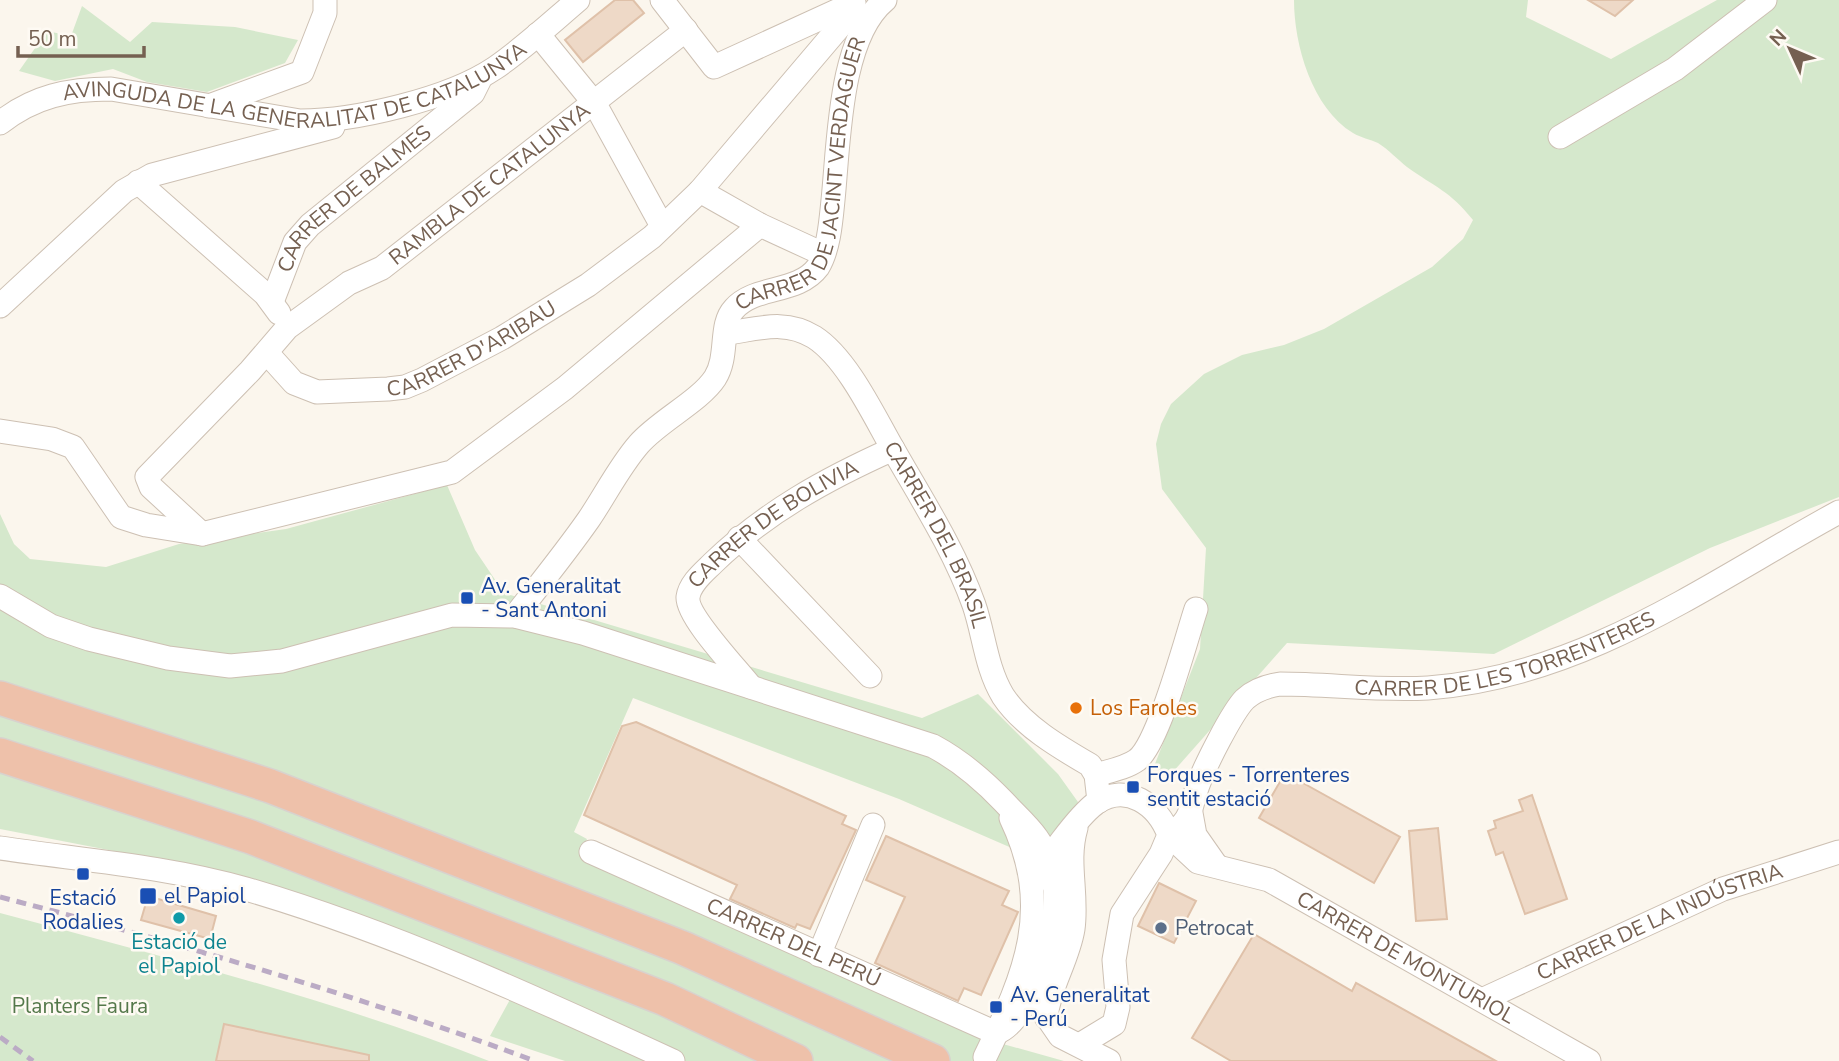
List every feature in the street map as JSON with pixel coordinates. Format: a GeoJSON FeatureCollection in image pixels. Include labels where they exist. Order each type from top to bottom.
{"type":"FeatureCollection","features":[{"type":"Feature","properties":{"kind":"highway"},"geometry":{"type":"LineString","coordinates":[[0,698],[270,786],[683,948],[933,1061]]}},
{"type":"Feature","properties":{"kind":"highway"},"geometry":{"type":"LineString","coordinates":[[0,755],[251,837],[666,999],[796,1061]]}},
{"type":"Feature","properties":{"kind":"street"},"geometry":{"type":"LineString","coordinates":[[206,107],[302,72],[325,13],[325,0]]}},
{"type":"Feature","properties":{"kind":"street","name":"AVINGUDA DE LA GENERALITAT DE CATALUNYA"},"geometry":{"type":"LineString","coordinates":[[0,123],[36,100],[84,89],[111,89],[300,121],[349,118],[403,104],[482,76],[578,0]]}},
{"type":"Feature","properties":{"kind":"street"},"geometry":{"type":"LineString","coordinates":[[662,0],[714,66],[866,3]]}},
{"type":"Feature","properties":{"kind":"street"},"geometry":{"type":"LineString","coordinates":[[1560,137],[1675,69],[1765,0]]}},
{"type":"Feature","properties":{"kind":"street","name":"CARRER D'ARIBAU"},"geometry":{"type":"LineString","coordinates":[[267,353],[294,383],[317,392],[405,387],[493,342],[565,300],[662,226],[700,191],[852,12],[866,3]]}},
{"type":"Feature","properties":{"kind":"street","name":"CARRER DE JACINT VERDAGUER"},"geometry":{"type":"LineString","coordinates":[[514,615],[589,519],[641,441],[716,377],[727,333],[725,323],[742,301],[805,278],[818,267],[831,223],[849,62],[866,3]]}},
{"type":"Feature","properties":{"kind":"street","name":"RAMBLA DE CATALUNYA"},"geometry":{"type":"LineString","coordinates":[[287,328],[349,283],[382,268],[595,104],[686,30]]}},
{"type":"Feature","properties":{"kind":"street"},"geometry":{"type":"LineString","coordinates":[[538,34],[595,104],[662,226]]}},
{"type":"Feature","properties":{"kind":"street","name":"CARRER DE BALMES"},"geometry":{"type":"LineString","coordinates":[[272,302],[295,242],[310,225],[473,93],[482,76]]}},
{"type":"Feature","properties":{"kind":"street"},"geometry":{"type":"LineString","coordinates":[[0,306],[124,191],[138,182],[152,175],[324,131],[349,118]]}},
{"type":"Feature","properties":{"kind":"street"},"geometry":{"type":"LineString","coordinates":[[138,182],[272,302],[287,328],[267,353],[148,477],[151,487],[202,534]]}},
{"type":"Feature","properties":{"kind":"street"},"geometry":{"type":"LineString","coordinates":[[700,191],[760,225],[823,254]]}},
{"type":"Feature","properties":{"kind":"street"},"geometry":{"type":"LineString","coordinates":[[0,431],[52,439],[73,447],[121,517],[146,525],[202,534],[452,472],[565,388],[760,225]]}},
{"type":"Feature","properties":{"kind":"street","name":"CARRER DEL BRASIL"},"geometry":{"type":"LineString","coordinates":[[727,333],[776,325],[801,330],[828,348],[870,407],[959,568],[975,607],[993,673],[1003,696],[1022,718],[1090,765],[1096,775]]}},
{"type":"Feature","properties":{"kind":"street","name":"CARRER DE BOLIVIA"},"geometry":{"type":"LineString","coordinates":[[751,687],[691,615],[688,596],[696,580],[738,538],[779,508],[828,478],[893,449]]}},
{"type":"Feature","properties":{"kind":"street","name":"CARRER DE LES TORRENTERES"},"geometry":{"type":"LineString","coordinates":[[1191,813],[1197,786],[1238,708],[1246,698],[1268,686],[1428,688],[1524,668],[1633,630],[1839,512]]}},
{"type":"Feature","properties":{"kind":"street"},"geometry":{"type":"LineString","coordinates":[[738,538],[870,676]]}},
{"type":"Feature","properties":{"kind":"street"},"geometry":{"type":"LineString","coordinates":[[0,596],[51,625],[89,639],[167,658],[230,666],[282,662],[452,615],[514,615],[583,633],[933,746],[973,771],[1031,831],[1048,860],[1055,915],[1045,957],[1030,992],[985,1056]]}},
{"type":"Feature","properties":{"kind":"street"},"geometry":{"type":"LineString","coordinates":[[1098,801],[1096,775],[1130,763],[1145,750],[1165,702],[1196,609]]}},
{"type":"Feature","properties":{"kind":"street"},"geometry":{"type":"LineString","coordinates":[[1033,885],[1048,860],[1098,801],[1118,795],[1129,796],[1154,808],[1176,802],[1197,786]]}},
{"type":"Feature","properties":{"kind":"street"},"geometry":{"type":"LineString","coordinates":[[1001,1031],[1033,930],[1033,885],[1020,836],[1004,802]]}},
{"type":"Feature","properties":{"kind":"street","name":"CARRER DE MONTURIOL"},"geometry":{"type":"LineString","coordinates":[[1154,808],[1169,835],[1198,862],[1269,880],[1484,999],[1589,1061]]}},
{"type":"Feature","properties":{"kind":"street"},"geometry":{"type":"LineString","coordinates":[[1070,1040],[1114,1024],[1118,1007],[1114,960],[1122,914],[1161,854],[1169,835],[1180,828],[1191,813]]}},
{"type":"Feature","properties":{"kind":"street"},"geometry":{"type":"LineString","coordinates":[[1191,813],[1195,835],[1216,866]]}},
{"type":"Feature","properties":{"kind":"street"},"geometry":{"type":"LineString","coordinates":[[819,955],[873,825]]}},
{"type":"Feature","properties":{"kind":"street"},"geometry":{"type":"LineString","coordinates":[[1031,831],[1049,831],[1077,825]]}},
{"type":"Feature","properties":{"kind":"street"},"geometry":{"type":"LineString","coordinates":[[1046,1017],[1072,931],[1075,905],[1069,855],[1077,825]]}},
{"type":"Feature","properties":{"kind":"street"},"geometry":{"type":"LineString","coordinates":[[0,848],[146,868],[244,888],[456,965],[673,1061]]}},
{"type":"Feature","properties":{"kind":"street","name":"CARRER DEL PERÚ"},"geometry":{"type":"LineString","coordinates":[[591,852],[819,955],[1001,1031]]}},
{"type":"Feature","properties":{"kind":"street","name":"CARRER DE LA INDÚSTRIA"},"geometry":{"type":"LineString","coordinates":[[1484,999],[1723,889],[1839,852]]}},
{"type":"Feature","properties":{"kind":"street"},"geometry":{"type":"LineString","coordinates":[[1033,930],[1037,938],[1027,982],[1030,992],[1046,1017],[1070,1040]]}},
{"type":"Feature","properties":{"kind":"street"},"geometry":{"type":"LineString","coordinates":[[1001,1031],[1036,1027],[1070,1040],[1109,1061]]}},
{"type":"Feature","properties":{"kind":"green space"},"geometry":{"type":"Polygon","coordinates":[[[1294,0],[1528,0],[1526,17],[1611,59],[1717,0],[1839,0],[1839,497],[1710,548],[1494,654],[1287,643],[1172,773],[1153,769],[1200,649],[1206,548],[1162,489],[1156,444],[1161,424],[1171,404],[1204,374],[1242,355],[1284,345],[1324,329],[1432,267],[1463,239],[1473,220],[1449,196],[1378,143],[1353,133],[1326,108],[1316,92],[1302,55],[1297,36],[1294,0]]]}},
{"type":"Feature","properties":{"kind":"green space"},"geometry":{"type":"Polygon","coordinates":[[[82,6],[130,42],[152,22],[235,27],[298,40],[285,63],[207,92],[147,82],[113,69],[55,81],[19,71],[47,31],[71,36],[82,6]]]}},
{"type":"Feature","properties":{"kind":"green space"},"geometry":{"type":"Polygon","coordinates":[[[447,485],[475,550],[504,593],[922,718],[978,694],[1058,774],[1078,802],[1055,867],[899,799],[633,698],[574,832],[587,839],[580,855],[978,1037],[1064,1061],[565,1061],[490,1036],[518,985],[186,865],[0,829],[0,514],[14,544],[30,559],[106,567],[179,544],[286,529],[447,485]]]}},
{"type":"Feature","properties":{"kind":"green space","name":"Planters Faura"},"geometry":{"type":"Polygon","coordinates":[[[0,913],[308,999],[489,1061],[0,1061],[0,913]]]}},
{"type":"Feature","properties":{"kind":"building"},"geometry":{"type":"Polygon","coordinates":[[[615,0],[633,0],[644,13],[583,62],[565,40],[615,0]]]}},
{"type":"Feature","properties":{"kind":"building"},"geometry":{"type":"Polygon","coordinates":[[[1588,0],[1633,0],[1615,16],[1588,0]]]}},
{"type":"Feature","properties":{"kind":"building"},"geometry":{"type":"Polygon","coordinates":[[[636,722],[846,816],[842,824],[856,830],[810,929],[797,924],[795,928],[730,899],[737,885],[584,815],[622,726],[636,722]]]}},
{"type":"Feature","properties":{"kind":"building"},"geometry":{"type":"Polygon","coordinates":[[[1285,773],[1400,837],[1374,883],[1259,818],[1285,773]]]}},
{"type":"Feature","properties":{"kind":"building"},"geometry":{"type":"Polygon","coordinates":[[[1532,795],[1567,899],[1525,914],[1503,852],[1496,855],[1488,831],[1496,828],[1494,821],[1523,811],[1519,800],[1532,795]]]}},
{"type":"Feature","properties":{"kind":"building"},"geometry":{"type":"Polygon","coordinates":[[[1438,828],[1447,919],[1416,921],[1409,831],[1438,828]]]}},
{"type":"Feature","properties":{"kind":"building"},"geometry":{"type":"Polygon","coordinates":[[[886,836],[1009,891],[1002,905],[1018,912],[981,995],[964,988],[958,1001],[875,963],[905,897],[866,880],[886,836]]]}},
{"type":"Feature","properties":{"kind":"building"},"geometry":{"type":"Polygon","coordinates":[[[1159,883],[1196,901],[1174,943],[1138,926],[1159,883]]]}},
{"type":"Feature","properties":{"kind":"building","name":"Estació de el Papiol"},"geometry":{"type":"Polygon","coordinates":[[[148,896],[216,916],[210,939],[141,920],[148,896]]]}},
{"type":"Feature","properties":{"kind":"building"},"geometry":{"type":"Polygon","coordinates":[[[1254,934],[1352,991],[1356,983],[1496,1061],[1231,1061],[1192,1038],[1254,934]]]}},
{"type":"Feature","properties":{"kind":"building"},"geometry":{"type":"Polygon","coordinates":[[[224,1024],[369,1055],[369,1061],[216,1061],[224,1024]]]}},
{"type":"Feature","properties":{"kind":"railway"},"geometry":{"type":"LineString","coordinates":[[0,897],[270,972],[535,1061]]}},
{"type":"Feature","properties":{"kind":"railway"},"geometry":{"type":"LineString","coordinates":[[0,1037],[33,1061]]}},
{"type":"Feature","properties":{"kind":"place","name":"Av. Generalitat - Sant Antoni"},"geometry":{"type":"Point","coordinates":[467,598]}},
{"type":"Feature","properties":{"kind":"place","name":"Los Faroles"},"geometry":{"type":"Point","coordinates":[1076,708]}},
{"type":"Feature","properties":{"kind":"place","name":"Forques - Torrenteres sentit estació"},"geometry":{"type":"Point","coordinates":[1133,787]}},
{"type":"Feature","properties":{"kind":"place","name":"Estació Rodalies"},"geometry":{"type":"Point","coordinates":[83,874]}},
{"type":"Feature","properties":{"kind":"place","name":"el Papiol"},"geometry":{"type":"Point","coordinates":[148,896]}},
{"type":"Feature","properties":{"kind":"place","name":"Estació de el Papiol"},"geometry":{"type":"Point","coordinates":[179,918]}},
{"type":"Feature","properties":{"kind":"place","name":"Petrocat"},"geometry":{"type":"Point","coordinates":[1161,928]}},
{"type":"Feature","properties":{"kind":"place","name":"Av. Generalitat - Perú"},"geometry":{"type":"Point","coordinates":[996,1007]}}]}
